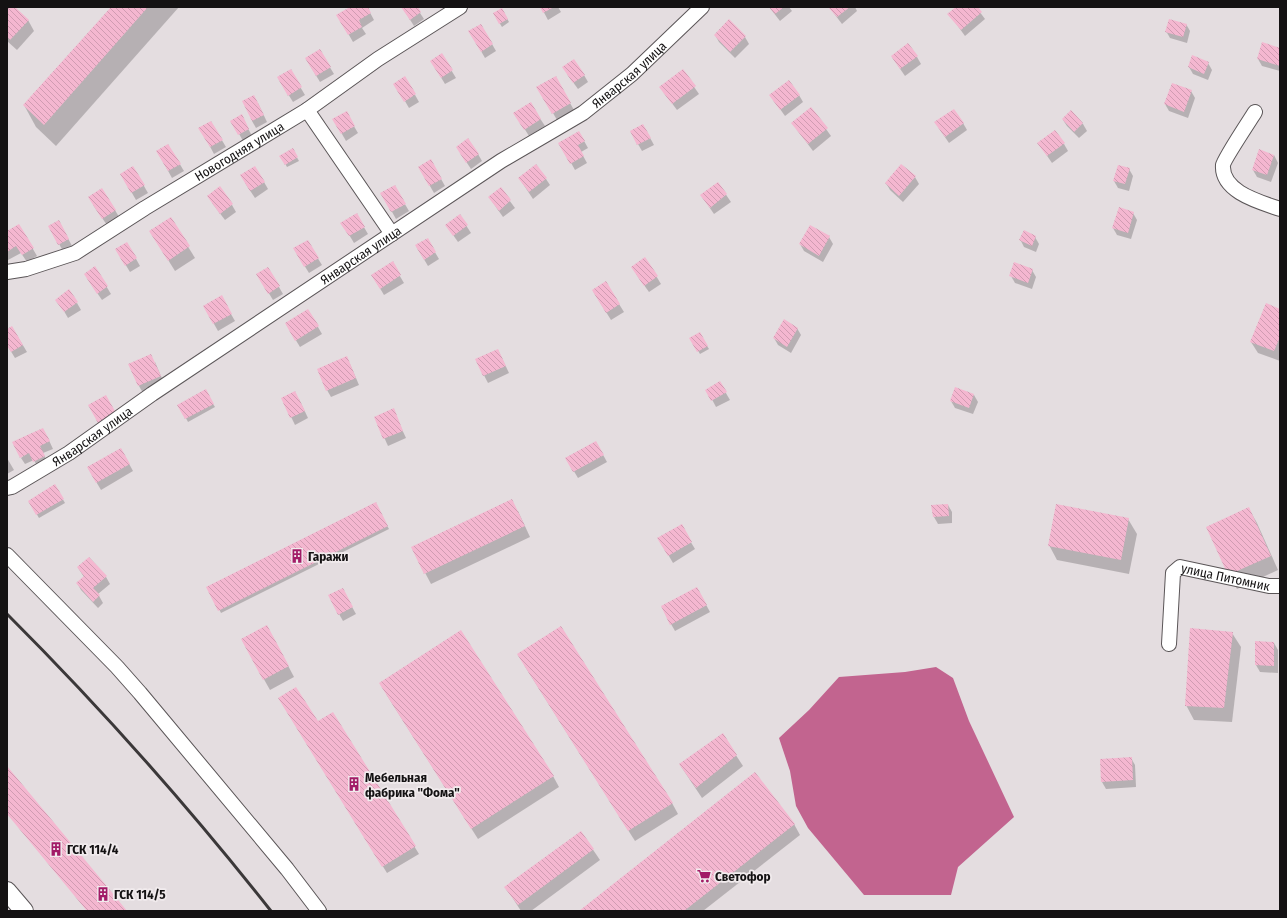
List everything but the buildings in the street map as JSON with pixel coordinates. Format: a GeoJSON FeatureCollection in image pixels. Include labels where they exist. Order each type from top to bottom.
{"type":"FeatureCollection","features":[{"type":"Feature","properties":{"kind":"main road"},"geometry":{"type":"LineString","coordinates":[[7,891],[24,911]]}},
{"type":"Feature","properties":{"kind":"street","name":"Новогодняя улица"},"geometry":{"type":"LineString","coordinates":[[7,272],[26,269],[74,253],[182,185],[307,110],[378,59],[460,7]]}},
{"type":"Feature","properties":{"kind":"street","name":"Январская улица"},"geometry":{"type":"LineString","coordinates":[[7,488],[12,487],[69,453],[152,394],[304,294],[501,161],[583,114],[632,74],[702,7]]}},
{"type":"Feature","properties":{"kind":"street"},"geometry":{"type":"LineString","coordinates":[[307,110],[392,234]]}},
{"type":"Feature","properties":{"kind":"street"},"geometry":{"type":"LineString","coordinates":[[1255,112],[1223,164],[1225,179],[1236,190],[1257,201],[1280,209]]}},
{"type":"Feature","properties":{"kind":"street"},"geometry":{"type":"LineString","coordinates":[[7,555],[117,667],[140,693],[282,863],[319,911]]}},
{"type":"Feature","properties":{"kind":"street","name":"улица Питомник"},"geometry":{"type":"LineString","coordinates":[[1169,644],[1173,573],[1180,567],[1269,586],[1280,586]]}},
{"type":"Feature","properties":{"kind":"shaded area"},"geometry":{"type":"Polygon","coordinates":[[[936,667],[953,678],[969,721],[1014,817],[958,867],[951,895],[864,895],[808,828],[796,806],[790,771],[779,738],[809,710],[839,677],[905,672],[936,667]]]}},
{"type":"Feature","properties":{"kind":"railway"},"geometry":{"type":"LineString","coordinates":[[7,614],[42,649],[144,759],[240,872],[271,911]]}},
{"type":"Feature","properties":{"kind":"place","name":"Гаражи"},"geometry":{"type":"Point","coordinates":[297,556]}},
{"type":"Feature","properties":{"kind":"place","name":"Мебельная фабрика \"Фома\""},"geometry":{"type":"Point","coordinates":[354,784]}},
{"type":"Feature","properties":{"kind":"place","name":"ГСК 114/4"},"geometry":{"type":"Point","coordinates":[56,849]}},
{"type":"Feature","properties":{"kind":"place","name":"Светофор"},"geometry":{"type":"Point","coordinates":[704,876]}},
{"type":"Feature","properties":{"kind":"place","name":"ГСК 114/5"},"geometry":{"type":"Point","coordinates":[103,894]}}]}
